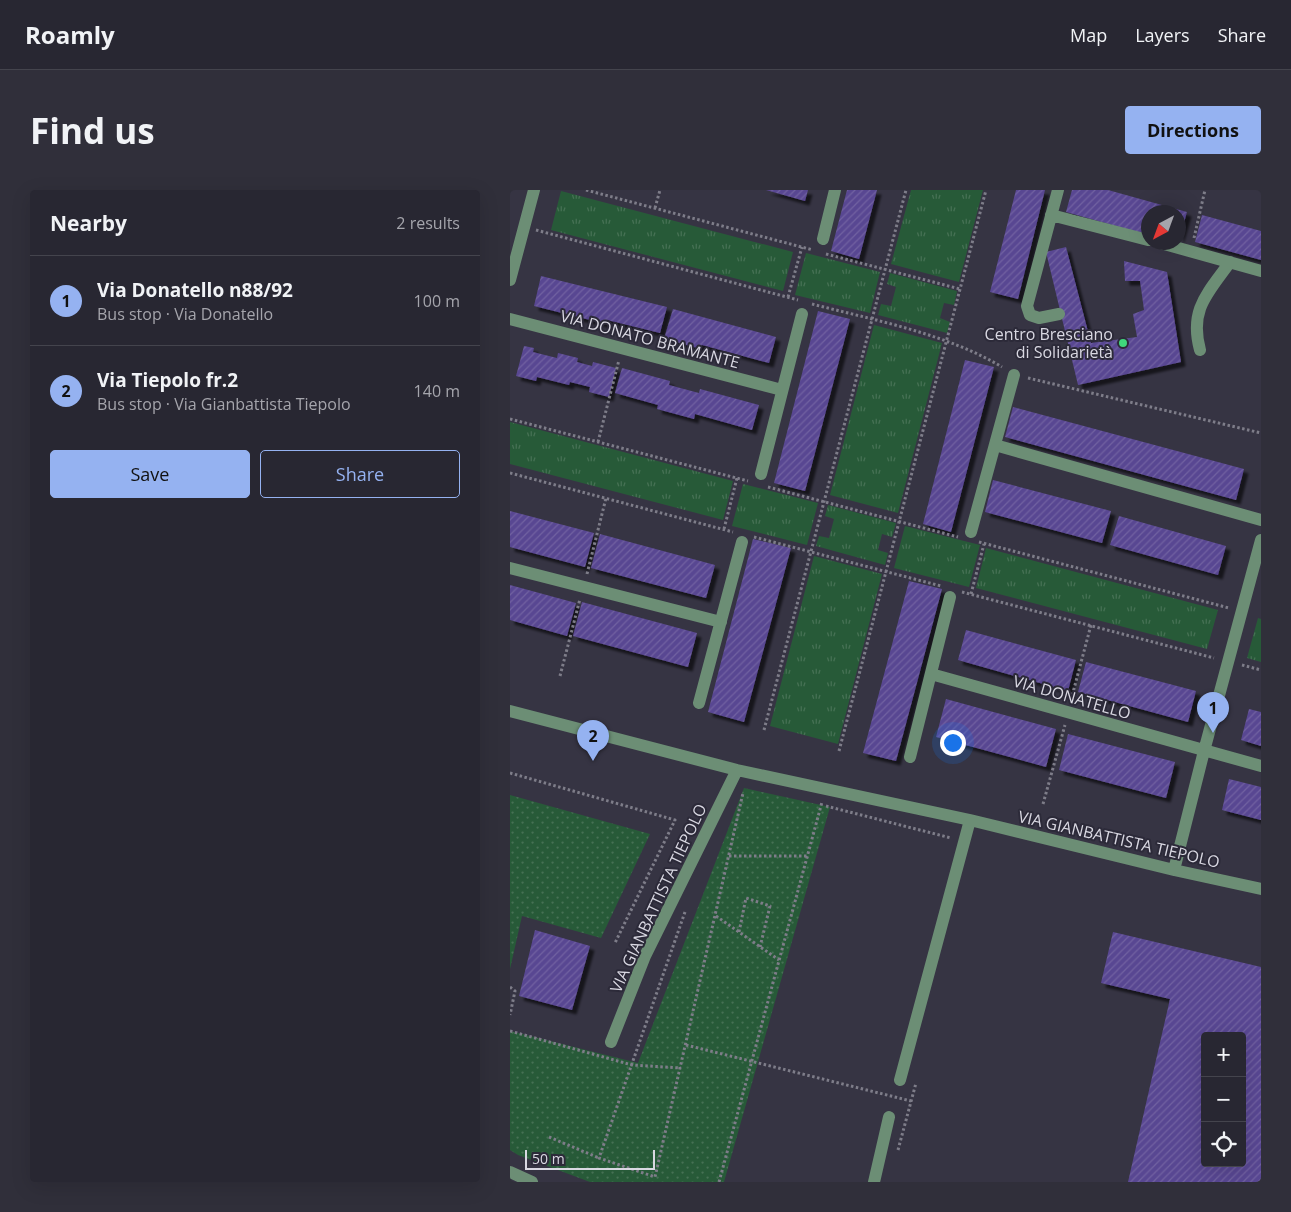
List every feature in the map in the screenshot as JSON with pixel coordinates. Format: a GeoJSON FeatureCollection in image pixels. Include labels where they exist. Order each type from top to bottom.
{"type":"FeatureCollection","features":[{"type":"Feature","properties":{"kind":"street"},"geometry":{"type":"LineString","coordinates":[[510,280],[534,190]]}},
{"type":"Feature","properties":{"kind":"street"},"geometry":{"type":"LineString","coordinates":[[823,239],[835,190]]}},
{"type":"Feature","properties":{"kind":"street"},"geometry":{"type":"LineString","coordinates":[[1058,190],[1027,306],[1030,315],[1039,318],[1058,314]]}},
{"type":"Feature","properties":{"kind":"street"},"geometry":{"type":"LineString","coordinates":[[1052,215],[1141,238]]}},
{"type":"Feature","properties":{"kind":"street"},"geometry":{"type":"LineString","coordinates":[[1186,250],[1261,271]]}},
{"type":"Feature","properties":{"kind":"street"},"geometry":{"type":"LineString","coordinates":[[1200,350],[1196,336],[1197,318],[1201,302],[1230,262]]}},
{"type":"Feature","properties":{"kind":"street"},"geometry":{"type":"LineString","coordinates":[[761,474],[802,314]]}},
{"type":"Feature","properties":{"kind":"street","name":"VIA DONATO BRAMANTE"},"geometry":{"type":"LineString","coordinates":[[510,319],[782,390]]}},
{"type":"Feature","properties":{"kind":"street"},"geometry":{"type":"LineString","coordinates":[[969,537],[1014,375]]}},
{"type":"Feature","properties":{"kind":"street"},"geometry":{"type":"LineString","coordinates":[[995,446],[1261,520]]}},
{"type":"Feature","properties":{"kind":"street"},"geometry":{"type":"LineString","coordinates":[[699,702],[744,537]]}},
{"type":"Feature","properties":{"kind":"street"},"geometry":{"type":"LineString","coordinates":[[1174,870],[1261,540]]}},
{"type":"Feature","properties":{"kind":"street"},"geometry":{"type":"LineString","coordinates":[[510,568],[721,622]]}},
{"type":"Feature","properties":{"kind":"street"},"geometry":{"type":"LineString","coordinates":[[910,757],[952,592]]}},
{"type":"Feature","properties":{"kind":"street","name":"VIA DONATELLO"},"geometry":{"type":"LineString","coordinates":[[931,674],[1261,766]]}},
{"type":"Feature","properties":{"kind":"street","name":"VIA GIANBATTISTA TIEPOLO"},"geometry":{"type":"LineString","coordinates":[[510,711],[737,770],[970,820],[1174,870],[1261,889]]}},
{"type":"Feature","properties":{"kind":"street","name":"VIA GIANBATTISTA TIEPOLO"},"geometry":{"type":"LineString","coordinates":[[611,1042],[644,956],[737,770]]}},
{"type":"Feature","properties":{"kind":"street"},"geometry":{"type":"LineString","coordinates":[[900,1080],[970,820]]}},
{"type":"Feature","properties":{"kind":"street"},"geometry":{"type":"LineString","coordinates":[[874,1182],[889,1117]]}},
{"type":"Feature","properties":{"kind":"street"},"geometry":{"type":"LineString","coordinates":[[510,1172],[532,1182]]}},
{"type":"Feature","properties":{"kind":"path"},"geometry":{"type":"LineString","coordinates":[[586,190],[960,289]]}},
{"type":"Feature","properties":{"kind":"path"},"geometry":{"type":"LineString","coordinates":[[655,208],[660,190]]}},
{"type":"Feature","properties":{"kind":"path"},"geometry":{"type":"LineString","coordinates":[[764,730],[906,190]]}},
{"type":"Feature","properties":{"kind":"path"},"geometry":{"type":"LineString","coordinates":[[839,750],[986,190]]}},
{"type":"Feature","properties":{"kind":"path"},"geometry":{"type":"LineString","coordinates":[[1190,251],[1205,190]]}},
{"type":"Feature","properties":{"kind":"path"},"geometry":{"type":"LineString","coordinates":[[524,227],[872,319],[947,341],[989,360],[1014,375],[1261,433]]}},
{"type":"Feature","properties":{"kind":"path"},"geometry":{"type":"LineString","coordinates":[[788,298],[802,247]]}},
{"type":"Feature","properties":{"kind":"path"},"geometry":{"type":"LineString","coordinates":[[598,442],[622,348]]}},
{"type":"Feature","properties":{"kind":"path"},"geometry":{"type":"LineString","coordinates":[[510,419],[751,482]]}},
{"type":"Feature","properties":{"kind":"path"},"geometry":{"type":"LineString","coordinates":[[510,473],[724,529],[744,537],[886,572],[952,592],[971,594],[1261,670]]}},
{"type":"Feature","properties":{"kind":"path"},"geometry":{"type":"LineString","coordinates":[[724,529],[737,478]]}},
{"type":"Feature","properties":{"kind":"path"},"geometry":{"type":"LineString","coordinates":[[767,487],[969,537],[984,544],[1242,611]]}},
{"type":"Feature","properties":{"kind":"path"},"geometry":{"type":"LineString","coordinates":[[971,594],[984,544]]}},
{"type":"Feature","properties":{"kind":"path"},"geometry":{"type":"LineString","coordinates":[[510,773],[675,820],[615,943]]}},
{"type":"Feature","properties":{"kind":"path"},"geometry":{"type":"LineString","coordinates":[[654,1182],[744,788],[729,785]]}},
{"type":"Feature","properties":{"kind":"path"},"geometry":{"type":"LineString","coordinates":[[719,1182],[826,789]]}},
{"type":"Feature","properties":{"kind":"path"},"geometry":{"type":"LineString","coordinates":[[812,803],[964,841]]}},
{"type":"Feature","properties":{"kind":"path"},"geometry":{"type":"LineString","coordinates":[[729,856],[807,856]]}},
{"type":"Feature","properties":{"kind":"path"},"geometry":{"type":"LineString","coordinates":[[739,932],[746,898],[770,906],[760,946]]}},
{"type":"Feature","properties":{"kind":"path"},"geometry":{"type":"LineString","coordinates":[[600,1158],[687,906]]}},
{"type":"Feature","properties":{"kind":"path"},"geometry":{"type":"LineString","coordinates":[[716,916],[779,960]]}},
{"type":"Feature","properties":{"kind":"path"},"geometry":{"type":"LineString","coordinates":[[510,987],[515,991],[510,1015]]}},
{"type":"Feature","properties":{"kind":"path"},"geometry":{"type":"LineString","coordinates":[[510,1031],[632,1065],[681,1068]]}},
{"type":"Feature","properties":{"kind":"path"},"geometry":{"type":"LineString","coordinates":[[686,1045],[911,1101]]}},
{"type":"Feature","properties":{"kind":"path"},"geometry":{"type":"LineString","coordinates":[[548,1137],[655,1177]]}},
{"type":"Feature","properties":{"kind":"green space"},"geometry":{"type":"Polygon","coordinates":[[[911,190],[983,190],[959,282],[891,264],[911,190]]]}},
{"type":"Feature","properties":{"kind":"green space"},"geometry":{"type":"Polygon","coordinates":[[[561,191],[793,252],[783,291],[551,230],[561,191]]]}},
{"type":"Feature","properties":{"kind":"green space"},"geometry":{"type":"Polygon","coordinates":[[[806,253],[880,272],[870,313],[795,295],[806,253]]]}},
{"type":"Feature","properties":{"kind":"green space"},"geometry":{"type":"Polygon","coordinates":[[[890,273],[957,291],[954,305],[944,303],[940,318],[950,322],[947,333],[878,315],[881,304],[891,306],[896,287],[887,284],[890,273]]]}},
{"type":"Feature","properties":{"kind":"green space"},"geometry":{"type":"Polygon","coordinates":[[[874,325],[942,343],[898,513],[830,495],[874,325]]]}},
{"type":"Feature","properties":{"kind":"green space"},"geometry":{"type":"Polygon","coordinates":[[[510,422],[733,481],[723,520],[510,464],[510,422]]]}},
{"type":"Feature","properties":{"kind":"green space"},"geometry":{"type":"Polygon","coordinates":[[[743,484],[818,503],[807,545],[732,526],[743,484]]]}},
{"type":"Feature","properties":{"kind":"green space"},"geometry":{"type":"Polygon","coordinates":[[[828,505],[896,523],[892,537],[882,534],[878,550],[888,553],[885,565],[816,546],[819,536],[829,538],[834,519],[825,516],[828,505]]]}},
{"type":"Feature","properties":{"kind":"green space"},"geometry":{"type":"Polygon","coordinates":[[[905,526],[980,545],[969,587],[894,568],[905,526]]]}},
{"type":"Feature","properties":{"kind":"green space"},"geometry":{"type":"Polygon","coordinates":[[[986,548],[1218,610],[1207,649],[976,588],[986,548]]]}},
{"type":"Feature","properties":{"kind":"green space"},"geometry":{"type":"Polygon","coordinates":[[[814,556],[882,574],[838,744],[770,726],[814,556]]]}},
{"type":"Feature","properties":{"kind":"green space"},"geometry":{"type":"Polygon","coordinates":[[[1258,618],[1261,619],[1261,662],[1247,658],[1258,618]]]}},
{"type":"Feature","properties":{"kind":"green space"},"geometry":{"type":"Polygon","coordinates":[[[744,788],[830,807],[724,1182],[590,1182],[518,1155],[510,1150],[510,1031],[638,1063],[744,788]]]}},
{"type":"Feature","properties":{"kind":"green space"},"geometry":{"type":"Polygon","coordinates":[[[510,795],[650,834],[601,938],[522,916],[510,969],[510,795]]]}},
{"type":"Feature","properties":{"kind":"building"},"geometry":{"type":"Polygon","coordinates":[[[766,190],[808,190],[805,201],[766,190]]]}},
{"type":"Feature","properties":{"kind":"building"},"geometry":{"type":"Polygon","coordinates":[[[847,190],[877,190],[859,259],[831,251],[847,190]]]}},
{"type":"Feature","properties":{"kind":"building"},"geometry":{"type":"Polygon","coordinates":[[[1016,190],[1045,190],[1018,299],[990,292],[1016,190]]]}},
{"type":"Feature","properties":{"kind":"building"},"geometry":{"type":"Polygon","coordinates":[[[1072,190],[1108,190],[1162,205],[1141,205],[1141,233],[1066,212],[1072,190]]]}},
{"type":"Feature","properties":{"kind":"building"},"geometry":{"type":"Polygon","coordinates":[[[1202,215],[1261,231],[1261,260],[1195,242],[1202,215]]]}},
{"type":"Feature","properties":{"kind":"building"},"geometry":{"type":"Polygon","coordinates":[[[1066,247],[1091,343],[1137,337],[1133,314],[1144,310],[1140,281],[1125,281],[1124,261],[1167,272],[1181,362],[1078,385],[1046,252],[1066,247]]]}},
{"type":"Feature","properties":{"kind":"building"},"geometry":{"type":"Polygon","coordinates":[[[541,276],[667,307],[660,333],[607,320],[606,324],[534,306],[541,276]]]}},
{"type":"Feature","properties":{"kind":"building"},"geometry":{"type":"Polygon","coordinates":[[[673,309],[776,337],[769,363],[702,345],[701,349],[664,339],[673,309]]]}},
{"type":"Feature","properties":{"kind":"building"},"geometry":{"type":"Polygon","coordinates":[[[818,311],[850,319],[805,491],[774,483],[818,311]]]}},
{"type":"Feature","properties":{"kind":"building"},"geometry":{"type":"Polygon","coordinates":[[[524,346],[534,348],[533,352],[557,358],[558,353],[578,358],[577,362],[592,366],[593,362],[616,368],[609,397],[589,392],[590,387],[570,382],[569,385],[537,377],[536,381],[516,376],[524,346]]]}},
{"type":"Feature","properties":{"kind":"building"},"geometry":{"type":"Polygon","coordinates":[[[965,360],[994,367],[951,532],[923,524],[965,360]]]}},
{"type":"Feature","properties":{"kind":"building"},"geometry":{"type":"Polygon","coordinates":[[[622,368],[670,381],[669,385],[699,393],[700,389],[759,405],[752,430],[695,414],[694,419],[657,409],[658,405],[615,393],[622,368]]]}},
{"type":"Feature","properties":{"kind":"building"},"geometry":{"type":"Polygon","coordinates":[[[1013,407],[1244,469],[1236,500],[1005,437],[1013,407]]]}},
{"type":"Feature","properties":{"kind":"building"},"geometry":{"type":"Polygon","coordinates":[[[993,480],[1111,511],[1102,543],[985,512],[993,480]]]}},
{"type":"Feature","properties":{"kind":"building"},"geometry":{"type":"Polygon","coordinates":[[[510,511],[594,533],[585,567],[510,547],[510,511]]]}},
{"type":"Feature","properties":{"kind":"building"},"geometry":{"type":"Polygon","coordinates":[[[1119,516],[1226,546],[1218,575],[1110,545],[1119,516]]]}},
{"type":"Feature","properties":{"kind":"building"},"geometry":{"type":"Polygon","coordinates":[[[600,534],[715,565],[706,598],[591,568],[600,534]]]}},
{"type":"Feature","properties":{"kind":"building"},"geometry":{"type":"Polygon","coordinates":[[[753,539],[791,548],[744,722],[708,712],[753,539]]]}},
{"type":"Feature","properties":{"kind":"building"},"geometry":{"type":"Polygon","coordinates":[[[909,581],[942,589],[896,761],[863,753],[909,581]]]}},
{"type":"Feature","properties":{"kind":"building"},"geometry":{"type":"Polygon","coordinates":[[[510,585],[576,603],[567,636],[510,620],[510,585]]]}},
{"type":"Feature","properties":{"kind":"building"},"geometry":{"type":"Polygon","coordinates":[[[582,602],[697,633],[688,667],[573,636],[582,602]]]}},
{"type":"Feature","properties":{"kind":"building"},"geometry":{"type":"Polygon","coordinates":[[[966,630],[1076,660],[1068,691],[958,660],[966,630]]]}},
{"type":"Feature","properties":{"kind":"building"},"geometry":{"type":"Polygon","coordinates":[[[1086,662],[1196,691],[1188,722],[1078,692],[1086,662]]]}},
{"type":"Feature","properties":{"kind":"building"},"geometry":{"type":"Polygon","coordinates":[[[946,699],[1056,729],[1046,767],[936,737],[946,699]]]}},
{"type":"Feature","properties":{"kind":"building"},"geometry":{"type":"Polygon","coordinates":[[[1249,709],[1261,712],[1261,746],[1241,740],[1249,709]]]}},
{"type":"Feature","properties":{"kind":"building"},"geometry":{"type":"Polygon","coordinates":[[[1068,734],[1175,762],[1166,798],[1059,770],[1068,734]]]}},
{"type":"Feature","properties":{"kind":"building"},"geometry":{"type":"Polygon","coordinates":[[[1229,779],[1261,787],[1261,820],[1222,810],[1229,779]]]}},
{"type":"Feature","properties":{"kind":"building"},"geometry":{"type":"Polygon","coordinates":[[[535,930],[590,946],[572,1010],[519,996],[535,930]]]}},
{"type":"Feature","properties":{"kind":"building"},"geometry":{"type":"Polygon","coordinates":[[[1113,932],[1261,967],[1261,1182],[1128,1182],[1170,999],[1101,983],[1113,932]]]}},
{"type":"Feature","properties":{"kind":"place","name":"Centro Bresciano di Solidarietà"},"geometry":{"type":"Point","coordinates":[1123,343]}},
{"type":"Feature","properties":{"kind":"place","name":"Via Donatello n88/92"},"geometry":{"type":"Point","coordinates":[1213,733]}},
{"type":"Feature","properties":{"kind":"place","name":"Via Tiepolo fr.2"},"geometry":{"type":"Point","coordinates":[593,761]}}]}
